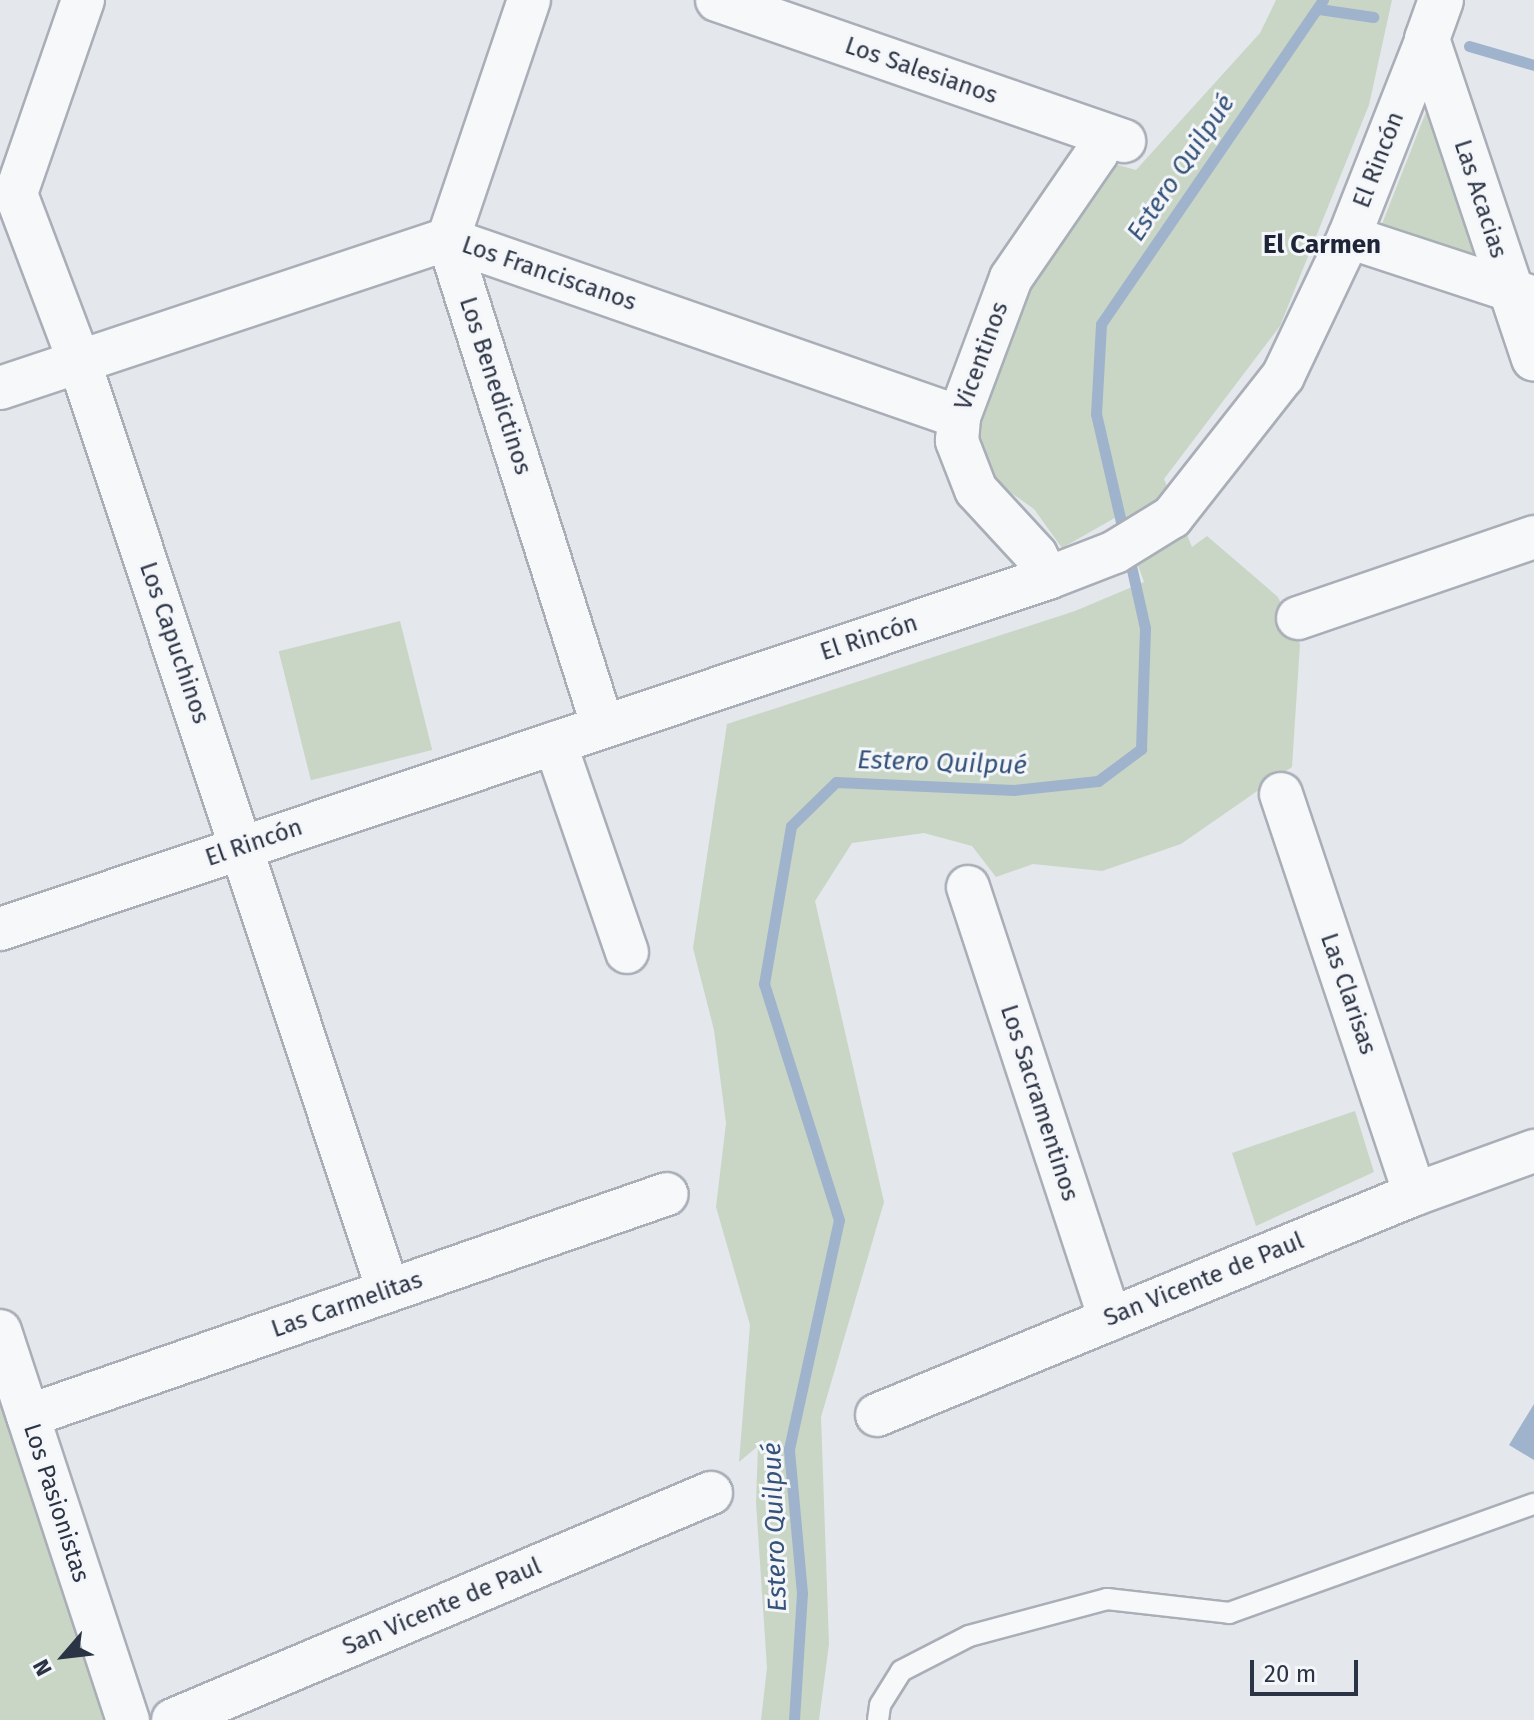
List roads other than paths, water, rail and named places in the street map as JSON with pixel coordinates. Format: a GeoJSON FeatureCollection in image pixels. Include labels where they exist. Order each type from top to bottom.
{"type":"FeatureCollection","features":[{"type":"Feature","properties":{"kind":"street","name":"Los Capuchinos"},"geometry":{"type":"LineString","coordinates":[[83,0],[16,194],[79,361],[388,1290]]}},
{"type":"Feature","properties":{"kind":"street"},"geometry":{"type":"LineString","coordinates":[[448,239],[529,0]]}},
{"type":"Feature","properties":{"kind":"street","name":"Los Salesianos"},"geometry":{"type":"LineString","coordinates":[[717,0],[1113,137]]}},
{"type":"Feature","properties":{"kind":"street","name":"El Rincón"},"geometry":{"type":"LineString","coordinates":[[0,929],[1048,578],[1115,552],[1172,517],[1283,376],[1349,237],[1434,19]]}},
{"type":"Feature","properties":{"kind":"street","name":"Las Acacias"},"geometry":{"type":"LineString","coordinates":[[1434,19],[1522,294],[1534,359]]}},
{"type":"Feature","properties":{"kind":"street","name":"Vicentinos"},"geometry":{"type":"LineString","coordinates":[[1048,578],[1036,555],[976,490],[957,441],[959,417],[1011,278],[1097,153],[1113,137]]}},
{"type":"Feature","properties":{"kind":"street"},"geometry":{"type":"LineString","coordinates":[[1349,237],[1522,294]]}},
{"type":"Feature","properties":{"kind":"street","name":"Los Franciscanos"},"geometry":{"type":"LineString","coordinates":[[0,388],[448,239],[959,417]]}},
{"type":"Feature","properties":{"kind":"street","name":"Los Benedictinos"},"geometry":{"type":"LineString","coordinates":[[448,239],[603,727]]}},
{"type":"Feature","properties":{"kind":"street"},"geometry":{"type":"LineString","coordinates":[[1298,618],[1534,537]]}},
{"type":"Feature","properties":{"kind":"street"},"geometry":{"type":"LineString","coordinates":[[555,743],[627,952]]}},
{"type":"Feature","properties":{"kind":"street","name":"Las Clarisas"},"geometry":{"type":"LineString","coordinates":[[1281,794],[1415,1194]]}},
{"type":"Feature","properties":{"kind":"street","name":"Los Sacramentinos"},"geometry":{"type":"LineString","coordinates":[[968,887],[1110,1319]]}},
{"type":"Feature","properties":{"kind":"street","name":"San Vicente de Paul"},"geometry":{"type":"LineString","coordinates":[[877,1415],[1415,1194],[1534,1151]]}},
{"type":"Feature","properties":{"kind":"street","name":"Las Carmelitas"},"geometry":{"type":"LineString","coordinates":[[28,1416],[667,1194]]}},
{"type":"Feature","properties":{"kind":"street","name":"Los Pasionistas"},"geometry":{"type":"LineString","coordinates":[[0,1331],[128,1720]]}},
{"type":"Feature","properties":{"kind":"street","name":"San Vicente de Paul"},"geometry":{"type":"LineString","coordinates":[[173,1720],[711,1493]]}},
{"type":"Feature","properties":{"kind":"lane"},"geometry":{"type":"LineString","coordinates":[[878,1720],[880,1705],[901,1671],[969,1636],[1107,1599],[1229,1613],[1534,1504]]}},
{"type":"Feature","properties":{"kind":"water"},"geometry":{"type":"Polygon","coordinates":[[[1534,1404],[1534,1460],[1509,1445],[1534,1404]]]}},
{"type":"Feature","properties":{"kind":"waterway","name":"Estero Quilpué"},"geometry":{"type":"LineString","coordinates":[[1124,535],[1096,414],[1101,324],[1323,0]]}},
{"type":"Feature","properties":{"kind":"waterway"},"geometry":{"type":"LineString","coordinates":[[1319,9],[1373,17]]}},
{"type":"Feature","properties":{"kind":"waterway"},"geometry":{"type":"LineString","coordinates":[[1469,46],[1534,65]]}},
{"type":"Feature","properties":{"kind":"waterway","name":"Estero Quilpué"},"geometry":{"type":"LineString","coordinates":[[794,1720],[802,1593],[789,1449],[839,1220],[764,984],[791,826],[836,782],[1014,790],[1098,781],[1141,749],[1145,628],[1128,552]]}},
{"type":"Feature","properties":{"kind":"district","name":"El Carmen"},"geometry":{"type":"Point","coordinates":[1322,245]}}]}
